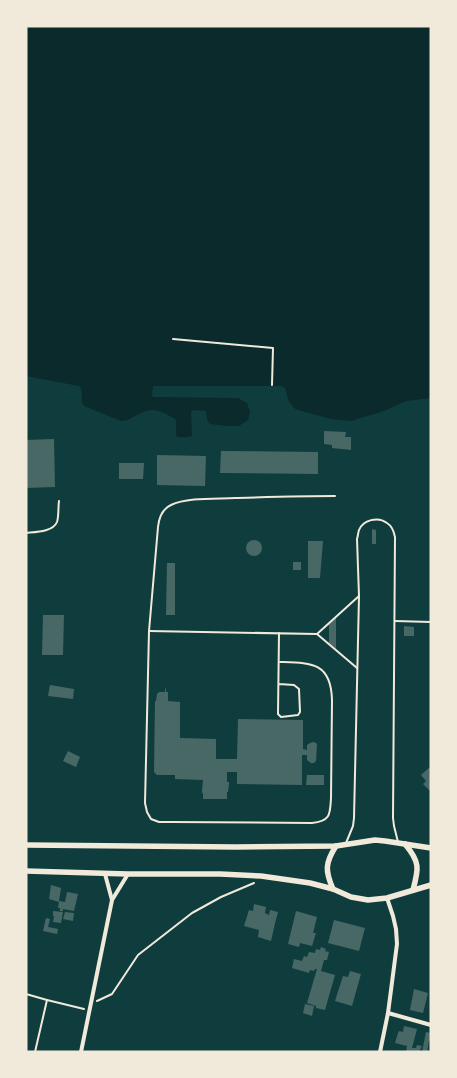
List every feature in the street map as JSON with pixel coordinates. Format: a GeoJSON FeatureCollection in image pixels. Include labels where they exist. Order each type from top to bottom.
{"type":"FeatureCollection","features":[{"type":"Feature","properties":{"kind":"main road"},"geometry":{"type":"LineString","coordinates":[[26,845],[336,846],[375,840],[431,848]]}},
{"type":"Feature","properties":{"kind":"main road"},"geometry":{"type":"LineString","coordinates":[[401,844],[413,854],[417,865],[413,890]]}},
{"type":"Feature","properties":{"kind":"main road"},"geometry":{"type":"LineString","coordinates":[[334,889],[327,872],[328,862],[336,846]]}},
{"type":"Feature","properties":{"kind":"main road"},"geometry":{"type":"LineString","coordinates":[[26,871],[261,876],[310,882],[334,889],[344,895],[368,900],[400,895],[431,885]]}},
{"type":"Feature","properties":{"kind":"street"},"geometry":{"type":"LineString","coordinates":[[105,874],[112,900]]}},
{"type":"Feature","properties":{"kind":"street"},"geometry":{"type":"LineString","coordinates":[[81,1052],[112,900],[128,874]]}},
{"type":"Feature","properties":{"kind":"street"},"geometry":{"type":"LineString","coordinates":[[380,1052],[388,1013],[397,944],[396,929],[387,898]]}},
{"type":"Feature","properties":{"kind":"street"},"geometry":{"type":"LineString","coordinates":[[388,1013],[431,1025]]}},
{"type":"Feature","properties":{"kind":"lane"},"geometry":{"type":"LineString","coordinates":[[280,662],[304,663],[319,668],[327,674],[331,685],[331,798],[330,812],[327,818],[323,821],[312,822],[170,822],[151,819],[148,816],[145,803],[149,630],[158,527],[161,515],[168,507],[178,502],[211,499],[335,496]]}},
{"type":"Feature","properties":{"kind":"lane"},"geometry":{"type":"LineString","coordinates":[[26,532],[44,531],[55,525],[59,501]]}},
{"type":"Feature","properties":{"kind":"lane"},"geometry":{"type":"LineString","coordinates":[[345,845],[353,826],[354,818],[359,596],[357,539],[359,530],[364,524],[370,520],[379,519],[388,523],[393,529],[395,537],[393,818],[401,844]]}},
{"type":"Feature","properties":{"kind":"lane"},"geometry":{"type":"LineString","coordinates":[[317,634],[359,596]]}},
{"type":"Feature","properties":{"kind":"lane"},"geometry":{"type":"LineString","coordinates":[[395,621],[431,622]]}},
{"type":"Feature","properties":{"kind":"lane"},"geometry":{"type":"LineString","coordinates":[[149,630],[317,634],[358,669]]}},
{"type":"Feature","properties":{"kind":"lane"},"geometry":{"type":"LineString","coordinates":[[279,633],[278,714],[281,717],[298,716],[300,712],[299,689],[294,685],[279,684]]}},
{"type":"Feature","properties":{"kind":"path"},"geometry":{"type":"LineString","coordinates":[[173,339],[274,348],[272,385]]}},
{"type":"Feature","properties":{"kind":"path"},"geometry":{"type":"LineString","coordinates":[[91,1005],[112,994],[138,955],[192,913],[221,897],[253,884]]}},
{"type":"Feature","properties":{"kind":"path"},"geometry":{"type":"LineString","coordinates":[[26,994],[90,1010]]}},
{"type":"Feature","properties":{"kind":"path"},"geometry":{"type":"LineString","coordinates":[[35,1052],[47,1000]]}},
{"type":"Feature","properties":{"kind":"water"},"geometry":{"type":"Polygon","coordinates":[[[26,26],[431,26],[431,398],[406,401],[384,411],[351,421],[331,419],[295,409],[289,402],[285,388],[282,386],[153,386],[153,397],[238,398],[247,403],[250,412],[248,420],[239,426],[210,424],[207,420],[206,411],[193,410],[191,413],[192,436],[177,437],[175,419],[161,411],[143,412],[121,421],[84,406],[82,391],[79,386],[26,376],[26,26]]]}},
{"type":"Feature","properties":{"kind":"building"},"geometry":{"type":"Polygon","coordinates":[[[324,431],[346,432],[345,437],[351,437],[351,450],[332,448],[332,445],[324,444],[324,431]]]}},
{"type":"Feature","properties":{"kind":"building"},"geometry":{"type":"Polygon","coordinates":[[[54,439],[55,487],[26,488],[26,440],[54,439]]]}},
{"type":"Feature","properties":{"kind":"building"},"geometry":{"type":"Polygon","coordinates":[[[221,451],[318,452],[318,474],[220,473],[221,451]]]}},
{"type":"Feature","properties":{"kind":"building"},"geometry":{"type":"Polygon","coordinates":[[[157,455],[206,456],[205,486],[157,485],[157,455]]]}},
{"type":"Feature","properties":{"kind":"building"},"geometry":{"type":"Polygon","coordinates":[[[119,463],[144,463],[143,479],[119,479],[119,463]]]}},
{"type":"Feature","properties":{"kind":"building"},"geometry":{"type":"Polygon","coordinates":[[[372,529],[376,530],[376,544],[372,544],[372,529]]]}},
{"type":"Feature","properties":{"kind":"building"},"geometry":{"type":"Polygon","coordinates":[[[254,540],[260,542],[262,548],[260,554],[254,556],[248,554],[246,548],[248,542],[254,540]]]}},
{"type":"Feature","properties":{"kind":"building"},"geometry":{"type":"Polygon","coordinates":[[[308,541],[323,541],[320,578],[308,578],[308,541]]]}},
{"type":"Feature","properties":{"kind":"building"},"geometry":{"type":"Polygon","coordinates":[[[293,562],[301,562],[301,570],[293,570],[293,562]]]}},
{"type":"Feature","properties":{"kind":"building"},"geometry":{"type":"Polygon","coordinates":[[[167,563],[175,563],[175,615],[166,615],[167,563]]]}},
{"type":"Feature","properties":{"kind":"building"},"geometry":{"type":"Polygon","coordinates":[[[43,615],[64,615],[63,655],[42,655],[43,615]]]}},
{"type":"Feature","properties":{"kind":"building"},"geometry":{"type":"Polygon","coordinates":[[[336,617],[336,649],[329,643],[329,624],[336,617]]]}},
{"type":"Feature","properties":{"kind":"building"},"geometry":{"type":"Polygon","coordinates":[[[404,626],[414,627],[414,636],[404,636],[404,626]]]}},
{"type":"Feature","properties":{"kind":"building"},"geometry":{"type":"Polygon","coordinates":[[[50,685],[74,689],[73,699],[48,696],[50,685]]]}},
{"type":"Feature","properties":{"kind":"building"},"geometry":{"type":"Polygon","coordinates":[[[165,688],[166,692],[168,692],[168,701],[180,702],[180,738],[216,739],[216,759],[237,759],[238,719],[303,720],[303,749],[307,750],[307,745],[310,743],[317,744],[316,761],[314,763],[307,760],[307,755],[302,755],[302,785],[237,784],[237,772],[227,772],[227,782],[229,784],[227,799],[203,799],[203,780],[175,779],[175,775],[157,775],[154,772],[155,701],[157,694],[165,692],[165,688]]]}},
{"type":"Feature","properties":{"kind":"building"},"geometry":{"type":"Polygon","coordinates":[[[68,751],[80,757],[76,767],[63,761],[68,751]]]}},
{"type":"Feature","properties":{"kind":"building"},"geometry":{"type":"Polygon","coordinates":[[[431,766],[431,792],[423,784],[426,781],[421,775],[431,766]]]}},
{"type":"Feature","properties":{"kind":"building"},"geometry":{"type":"Polygon","coordinates":[[[307,775],[324,775],[324,785],[306,785],[307,775]]]}},
{"type":"Feature","properties":{"kind":"building"},"geometry":{"type":"Polygon","coordinates":[[[51,885],[61,888],[59,901],[65,902],[67,892],[78,894],[74,911],[63,909],[63,911],[60,911],[60,908],[58,908],[59,902],[49,899],[51,885]]]}},
{"type":"Feature","properties":{"kind":"building"},"geometry":{"type":"Polygon","coordinates":[[[254,904],[266,907],[265,913],[269,915],[270,910],[278,912],[271,941],[258,937],[259,930],[244,926],[249,910],[253,911],[254,904]]]}},
{"type":"Feature","properties":{"kind":"building"},"geometry":{"type":"Polygon","coordinates":[[[53,911],[63,912],[61,923],[53,922],[53,911]]]}},
{"type":"Feature","properties":{"kind":"building"},"geometry":{"type":"Polygon","coordinates":[[[296,911],[317,917],[313,933],[316,933],[312,946],[300,943],[299,947],[288,944],[296,911]]]}},
{"type":"Feature","properties":{"kind":"building"},"geometry":{"type":"Polygon","coordinates":[[[65,912],[74,913],[73,921],[63,919],[65,912]]]}},
{"type":"Feature","properties":{"kind":"building"},"geometry":{"type":"Polygon","coordinates":[[[46,918],[50,919],[48,927],[58,929],[57,934],[43,931],[46,918]]]}},
{"type":"Feature","properties":{"kind":"building"},"geometry":{"type":"Polygon","coordinates":[[[334,920],[365,928],[359,951],[328,943],[334,920]]]}},
{"type":"Feature","properties":{"kind":"building"},"geometry":{"type":"Polygon","coordinates":[[[321,947],[329,952],[327,960],[324,960],[321,971],[335,975],[325,1010],[307,1003],[317,969],[314,971],[310,970],[309,973],[292,968],[294,959],[302,961],[309,952],[315,953],[316,949],[320,950],[321,947]]]}},
{"type":"Feature","properties":{"kind":"building"},"geometry":{"type":"Polygon","coordinates":[[[350,971],[361,974],[352,1006],[335,1001],[343,976],[348,977],[350,971]]]}},
{"type":"Feature","properties":{"kind":"building"},"geometry":{"type":"Polygon","coordinates":[[[414,989],[428,993],[423,1013],[410,1010],[414,989]]]}},
{"type":"Feature","properties":{"kind":"building"},"geometry":{"type":"Polygon","coordinates":[[[305,1004],[314,1006],[312,1016],[303,1013],[305,1004]]]}},
{"type":"Feature","properties":{"kind":"building"},"geometry":{"type":"Polygon","coordinates":[[[404,1026],[417,1029],[412,1048],[416,1048],[417,1045],[422,1046],[419,1052],[406,1052],[407,1046],[395,1043],[399,1031],[403,1032],[404,1026]]]}},
{"type":"Feature","properties":{"kind":"building"},"geometry":{"type":"Polygon","coordinates":[[[426,1032],[431,1033],[431,1041],[429,1041],[427,1052],[422,1052],[426,1032]]]}}]}
